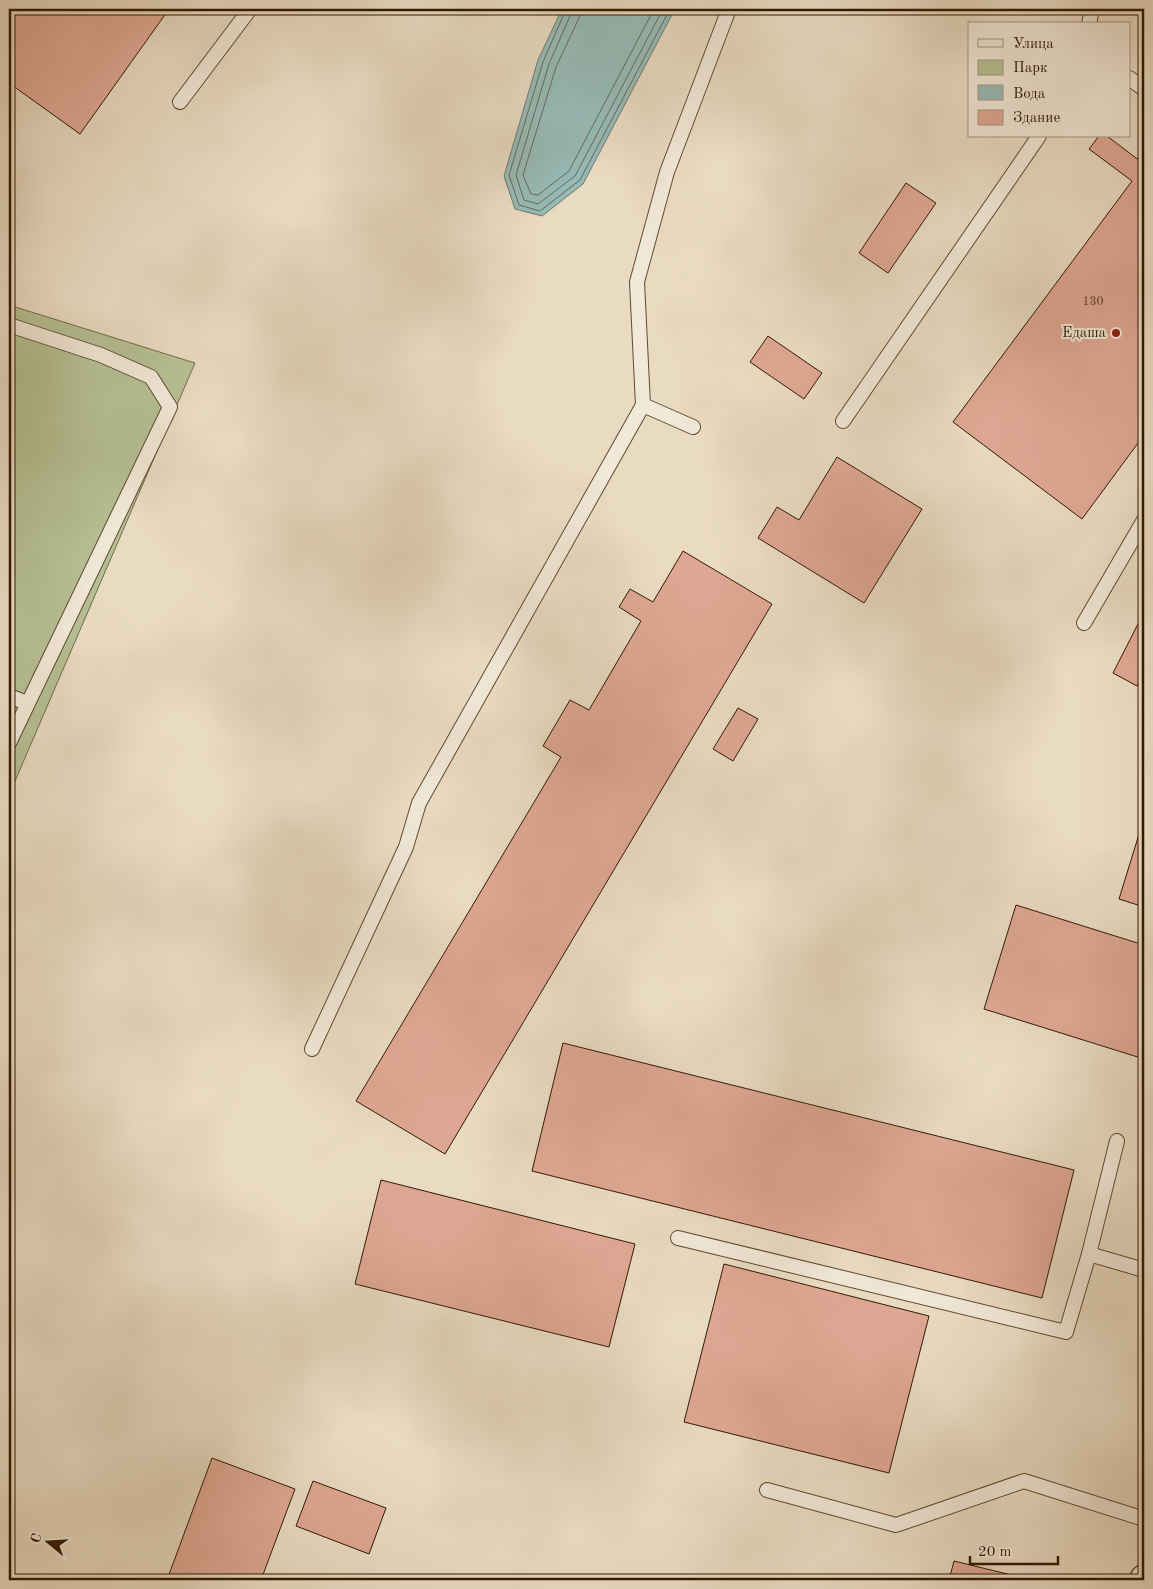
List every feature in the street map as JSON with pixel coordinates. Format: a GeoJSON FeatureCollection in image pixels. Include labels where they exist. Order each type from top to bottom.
{"type":"FeatureCollection","features":[{"type":"Feature","properties":{"kind":"lane"},"geometry":{"type":"LineString","coordinates":[[180,102],[250,9]]}},
{"type":"Feature","properties":{"kind":"lane"},"geometry":{"type":"LineString","coordinates":[[312,1049],[406,847],[420,803],[643,405],[637,282],[667,172],[729,9]]}},
{"type":"Feature","properties":{"kind":"lane"},"geometry":{"type":"LineString","coordinates":[[1089,22],[1092,9]]}},
{"type":"Feature","properties":{"kind":"lane"},"geometry":{"type":"LineString","coordinates":[[1130,79],[1144,89]]}},
{"type":"Feature","properties":{"kind":"lane"},"geometry":{"type":"LineString","coordinates":[[843,422],[1038,138]]}},
{"type":"Feature","properties":{"kind":"lane"},"geometry":{"type":"LineString","coordinates":[[9,325],[101,355],[151,377],[170,407],[9,743]]}},
{"type":"Feature","properties":{"kind":"lane"},"geometry":{"type":"LineString","coordinates":[[643,405],[693,427]]}},
{"type":"Feature","properties":{"kind":"lane"},"geometry":{"type":"LineString","coordinates":[[1084,622],[1144,520]]}},
{"type":"Feature","properties":{"kind":"lane"},"geometry":{"type":"LineString","coordinates":[[9,696],[28,703]]}},
{"type":"Feature","properties":{"kind":"lane"},"geometry":{"type":"LineString","coordinates":[[678,1238],[1066,1332],[1089,1254],[1117,1141]]}},
{"type":"Feature","properties":{"kind":"lane"},"geometry":{"type":"LineString","coordinates":[[1089,1254],[1144,1270]]}},
{"type":"Feature","properties":{"kind":"lane"},"geometry":{"type":"LineString","coordinates":[[767,1490],[896,1525],[1024,1481],[1144,1519]]}},
{"type":"Feature","properties":{"kind":"green space"},"geometry":{"type":"Polygon","coordinates":[[[9,305],[195,363],[9,795],[9,305]]]}},
{"type":"Feature","properties":{"kind":"water"},"geometry":{"type":"Polygon","coordinates":[[[562,9],[675,9],[583,184],[542,216],[515,209],[504,176],[538,60],[562,9]]]}},
{"type":"Feature","properties":{"kind":"building"},"geometry":{"type":"Polygon","coordinates":[[[9,9],[169,9],[80,134],[9,83],[9,9]]]}},
{"type":"Feature","properties":{"kind":"building"},"geometry":{"type":"Polygon","coordinates":[[[1097,138],[1110,138],[1144,164],[1144,435],[1082,519],[953,422],[1132,181],[1089,149],[1097,138]]]}},
{"type":"Feature","properties":{"kind":"building"},"geometry":{"type":"Polygon","coordinates":[[[906,183],[936,203],[888,273],[859,253],[906,183]]]}},
{"type":"Feature","properties":{"kind":"building"},"geometry":{"type":"Polygon","coordinates":[[[768,336],[822,373],[804,399],[750,362],[768,336]]]}},
{"type":"Feature","properties":{"kind":"building"},"geometry":{"type":"Polygon","coordinates":[[[837,457],[922,509],[864,603],[758,538],[777,507],[799,520],[837,457]]]}},
{"type":"Feature","properties":{"kind":"building"},"geometry":{"type":"Polygon","coordinates":[[[683,551],[772,604],[445,1154],[356,1101],[561,757],[543,746],[570,700],[589,710],[641,621],[619,607],[630,589],[653,602],[683,551]]]}},
{"type":"Feature","properties":{"kind":"building"},"geometry":{"type":"Polygon","coordinates":[[[1140,620],[1144,622],[1144,672],[1137,686],[1113,673],[1140,620]]]}},
{"type":"Feature","properties":{"kind":"building"},"geometry":{"type":"Polygon","coordinates":[[[738,708],[758,719],[733,761],[713,749],[738,708]]]}},
{"type":"Feature","properties":{"kind":"building"},"geometry":{"type":"Polygon","coordinates":[[[1144,818],[1144,907],[1119,899],[1144,818]]]}},
{"type":"Feature","properties":{"kind":"building"},"geometry":{"type":"Polygon","coordinates":[[[1016,905],[1144,945],[1144,1059],[984,1009],[1016,905]]]}},
{"type":"Feature","properties":{"kind":"building"},"geometry":{"type":"Polygon","coordinates":[[[563,1043],[1074,1170],[1042,1298],[532,1171],[563,1043]]]}},
{"type":"Feature","properties":{"kind":"building"},"geometry":{"type":"Polygon","coordinates":[[[381,1180],[635,1244],[609,1347],[355,1284],[381,1180]]]}},
{"type":"Feature","properties":{"kind":"building"},"geometry":{"type":"Polygon","coordinates":[[[724,1264],[929,1316],[889,1473],[684,1422],[724,1264]]]}},
{"type":"Feature","properties":{"kind":"building"},"geometry":{"type":"Polygon","coordinates":[[[212,1458],[295,1489],[261,1580],[167,1580],[212,1458]]]}},
{"type":"Feature","properties":{"kind":"building"},"geometry":{"type":"Polygon","coordinates":[[[313,1481],[386,1508],[369,1554],[296,1526],[313,1481]]]}},
{"type":"Feature","properties":{"kind":"building"},"geometry":{"type":"Polygon","coordinates":[[[954,1561],[1032,1580],[949,1580],[954,1561]]]}},
{"type":"Feature","properties":{"kind":"place","name":"Едаша"},"geometry":{"type":"Point","coordinates":[1116,333]}}]}
